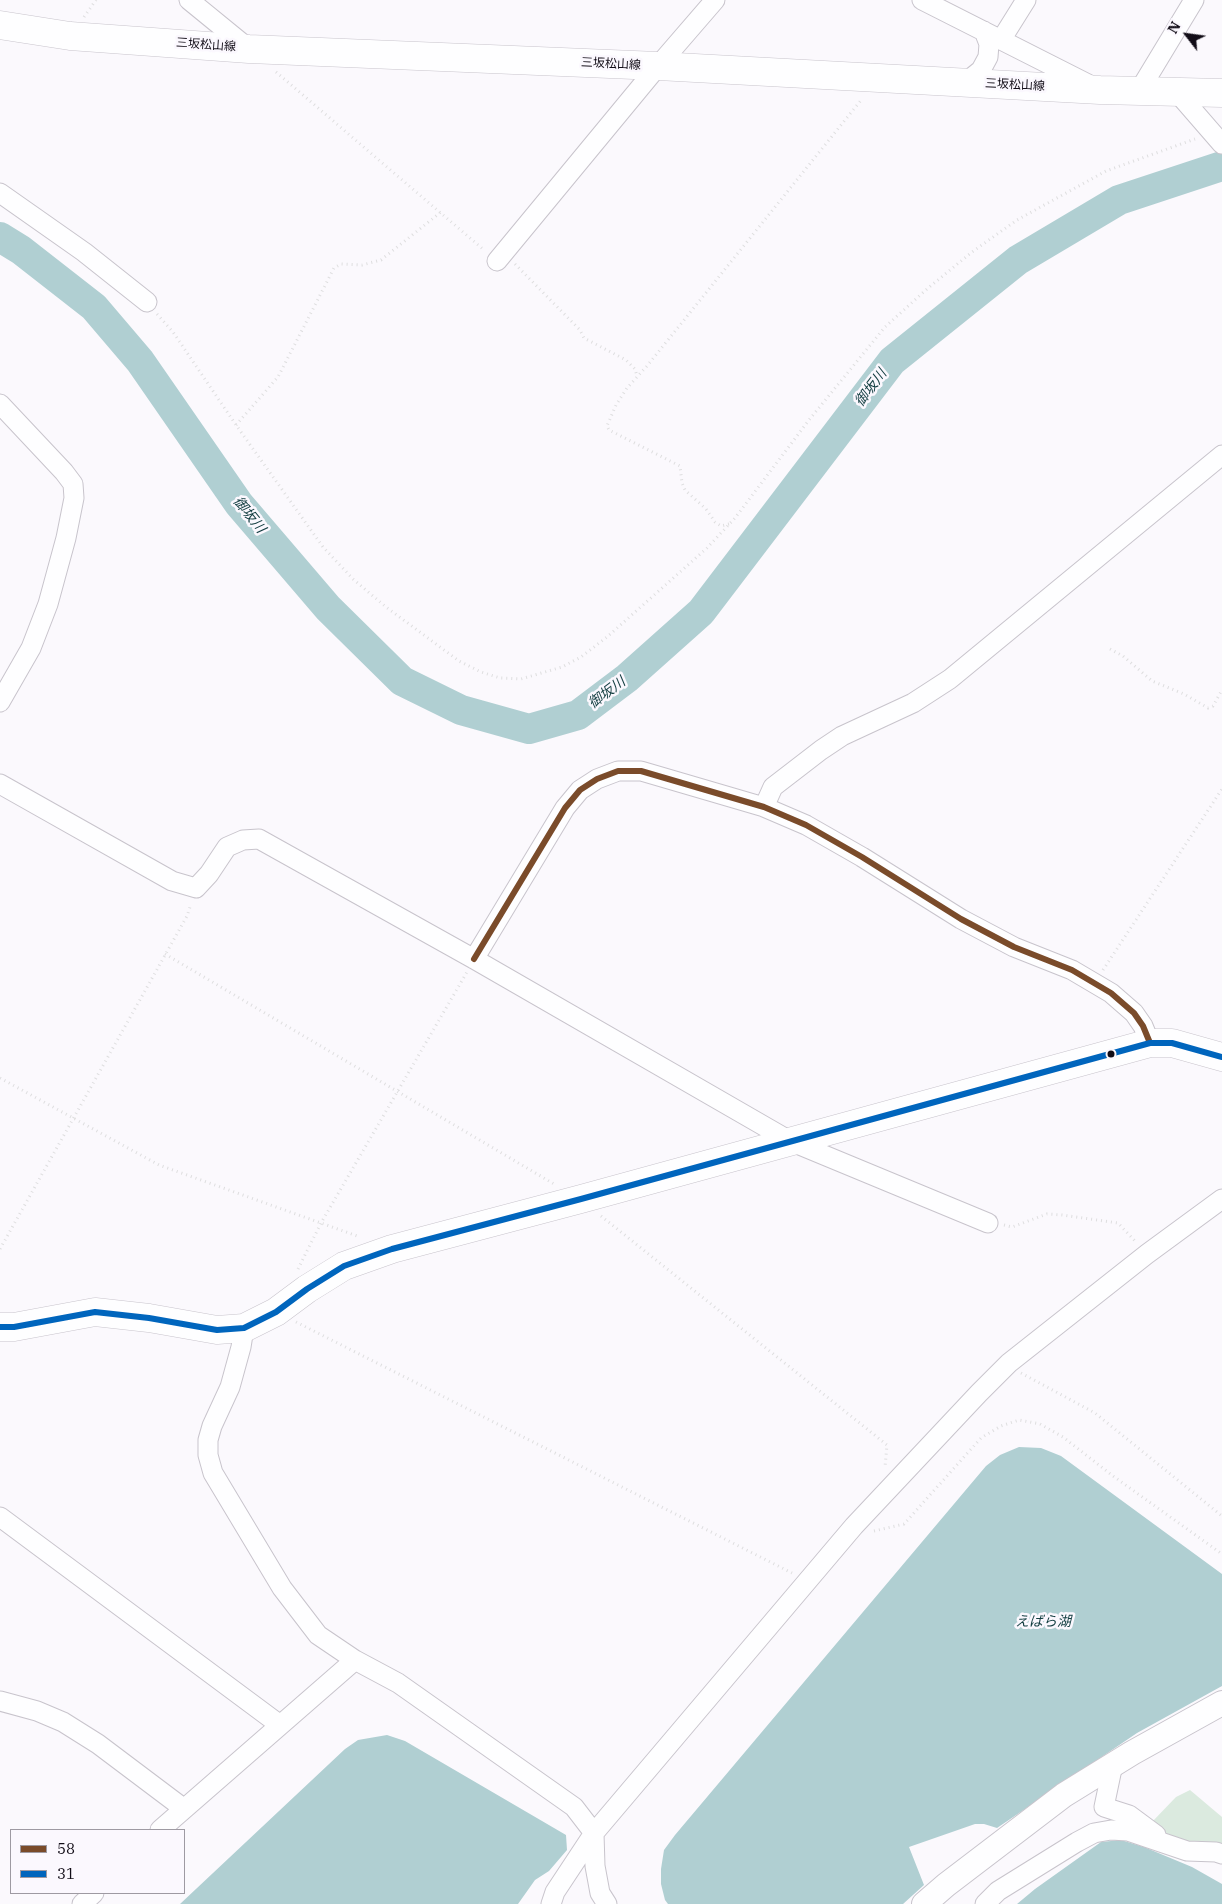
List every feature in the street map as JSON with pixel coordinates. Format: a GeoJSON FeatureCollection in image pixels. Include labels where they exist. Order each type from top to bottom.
{"type":"FeatureCollection","features":[{"type":"Feature","properties":{"kind":"main road","name":"三坂松山線"},"geometry":{"type":"LineString","coordinates":[[0,25],[70,36],[249,48],[658,66],[1100,90],[1222,93]]}},
{"type":"Feature","properties":{"kind":"main road"},"geometry":{"type":"LineString","coordinates":[[0,1327],[14,1327],[95,1312],[149,1318],[217,1330],[244,1328],[276,1312],[307,1289],[344,1266],[392,1249],[1150,1043],[1172,1043],[1222,1057]]}},
{"type":"Feature","properties":{"kind":"street"},"geometry":{"type":"LineString","coordinates":[[189,0],[249,48]]}},
{"type":"Feature","properties":{"kind":"street"},"geometry":{"type":"LineString","coordinates":[[500,257],[715,0]]}},
{"type":"Feature","properties":{"kind":"street"},"geometry":{"type":"LineString","coordinates":[[922,0],[1100,90]]}},
{"type":"Feature","properties":{"kind":"street"},"geometry":{"type":"LineString","coordinates":[[1001,40],[1026,0]]}},
{"type":"Feature","properties":{"kind":"street"},"geometry":{"type":"LineString","coordinates":[[1139,91],[1194,0]]}},
{"type":"Feature","properties":{"kind":"street"},"geometry":{"type":"LineString","coordinates":[[965,83],[980,70],[988,57],[989,44],[984,31]]}},
{"type":"Feature","properties":{"kind":"street"},"geometry":{"type":"LineString","coordinates":[[1176,91],[1216,138]]}},
{"type":"Feature","properties":{"kind":"street"},"geometry":{"type":"LineString","coordinates":[[0,194],[84,252],[147,302]]}},
{"type":"Feature","properties":{"kind":"street"},"geometry":{"type":"LineString","coordinates":[[0,404],[64,472],[73,484],[74,498],[66,538],[48,604],[31,648],[0,702]]}},
{"type":"Feature","properties":{"kind":"street"},"geometry":{"type":"LineString","coordinates":[[764,807],[773,788],[821,750],[842,736],[913,703],[950,679],[1222,455]]}},
{"type":"Feature","properties":{"kind":"street"},"geometry":{"type":"LineString","coordinates":[[474,958],[565,808],[580,790],[597,779],[618,771],[641,771],[764,807],[806,825],[862,857],[961,919],[1014,947],[1072,970],[1111,992],[1134,1013],[1143,1026],[1150,1043]]}},
{"type":"Feature","properties":{"kind":"street"},"geometry":{"type":"LineString","coordinates":[[0,784],[172,880],[196,888],[209,874],[227,847],[243,840],[259,839],[474,958],[790,1141],[988,1223]]}},
{"type":"Feature","properties":{"kind":"street"},"geometry":{"type":"LineString","coordinates":[[551,1904],[555,1892],[594,1833],[854,1526],[1009,1363],[1147,1254],[1222,1199]]}},
{"type":"Feature","properties":{"kind":"street"},"geometry":{"type":"LineString","coordinates":[[244,1328],[230,1387],[212,1426],[208,1440],[208,1455],[212,1473],[282,1588],[318,1635],[355,1660],[398,1683],[574,1807],[594,1833],[595,1866],[600,1894],[607,1904]]}},
{"type":"Feature","properties":{"kind":"street"},"geometry":{"type":"LineString","coordinates":[[0,1517],[280,1725]]}},
{"type":"Feature","properties":{"kind":"street"},"geometry":{"type":"LineString","coordinates":[[161,1829],[355,1660]]}},
{"type":"Feature","properties":{"kind":"street"},"geometry":{"type":"LineString","coordinates":[[0,1701],[37,1711],[63,1722],[98,1744],[183,1808]]}},
{"type":"Feature","properties":{"kind":"street"},"geometry":{"type":"LineString","coordinates":[[924,1904],[953,1879],[1057,1801],[1113,1764],[1222,1703]]}},
{"type":"Feature","properties":{"kind":"street"},"geometry":{"type":"LineString","coordinates":[[1113,1764],[1104,1808],[1129,1815],[1169,1844]]}},
{"type":"Feature","properties":{"kind":"street"},"geometry":{"type":"LineString","coordinates":[[985,1904],[998,1891],[1077,1842],[1094,1834],[1111,1830],[1128,1832],[1187,1851],[1222,1854]]}},
{"type":"Feature","properties":{"kind":"street"},"geometry":{"type":"LineString","coordinates":[[82,1904],[93,1894]]}},
{"type":"Feature","properties":{"kind":"path"},"geometry":{"type":"LineString","coordinates":[[249,48],[441,212],[500,257],[580,330],[584,338],[626,360],[638,376]]}},
{"type":"Feature","properties":{"kind":"path"},"geometry":{"type":"LineString","coordinates":[[729,524],[721,526],[715,522],[706,509],[685,490],[680,466],[609,430],[607,426],[616,404],[870,89],[872,78]]}},
{"type":"Feature","properties":{"kind":"path"},"geometry":{"type":"LineString","coordinates":[[147,302],[173,332],[236,425],[323,547],[353,580],[459,661],[481,672],[500,678],[521,679],[562,668],[581,657],[607,637],[707,548],[729,524],[839,381],[885,327],[972,252],[1017,220],[1106,171],[1216,138]]}},
{"type":"Feature","properties":{"kind":"path"},"geometry":{"type":"LineString","coordinates":[[236,425],[278,377],[334,268],[341,264],[362,265],[381,260],[441,212]]}},
{"type":"Feature","properties":{"kind":"path"},"geometry":{"type":"LineString","coordinates":[[1110,648],[1123,656],[1152,681],[1184,694],[1208,708],[1213,706],[1222,690]]}},
{"type":"Feature","properties":{"kind":"path"},"geometry":{"type":"LineString","coordinates":[[1094,983],[1145,909],[1222,789]]}},
{"type":"Feature","properties":{"kind":"path"},"geometry":{"type":"LineString","coordinates":[[0,1249],[187,916],[196,888]]}},
{"type":"Feature","properties":{"kind":"path"},"geometry":{"type":"LineString","coordinates":[[294,1277],[321,1223],[474,958]]}},
{"type":"Feature","properties":{"kind":"path"},"geometry":{"type":"LineString","coordinates":[[0,1078],[159,1165],[392,1249]]}},
{"type":"Feature","properties":{"kind":"path"},"geometry":{"type":"LineString","coordinates":[[988,1223],[1012,1227],[1047,1214],[1118,1223],[1147,1254]]}},
{"type":"Feature","properties":{"kind":"path"},"geometry":{"type":"LineString","coordinates":[[276,1312],[791,1573],[799,1572]]}},
{"type":"Feature","properties":{"kind":"path"},"geometry":{"type":"LineString","coordinates":[[1009,1363],[1024,1374],[1067,1396],[1094,1413],[1222,1516]]}},
{"type":"Feature","properties":{"kind":"path"},"geometry":{"type":"LineString","coordinates":[[854,1526],[865,1533],[904,1524],[981,1438],[1001,1426],[1019,1420],[1040,1424],[1062,1437],[1136,1493],[1222,1554]]}},
{"type":"Feature","properties":{"kind":"shaded area"},"geometry":{"type":"Polygon","coordinates":[[[1190,1790],[1222,1817],[1222,1847],[1189,1843],[1164,1834],[1151,1823],[1176,1797],[1190,1790]]]}},
{"type":"Feature","properties":{"kind":"water","name":"えばら湖"},"geometry":{"type":"Polygon","coordinates":[[[1019,1447],[1041,1448],[1061,1456],[1222,1574],[1222,1686],[1137,1733],[997,1828],[984,1824],[975,1824],[909,1847],[924,1885],[903,1904],[668,1904],[665,1900],[661,1884],[661,1869],[664,1850],[675,1835],[986,1466],[1000,1455],[1019,1447]]]}},
{"type":"Feature","properties":{"kind":"water"},"geometry":{"type":"Polygon","coordinates":[[[387,1735],[405,1741],[566,1835],[567,1850],[549,1871],[535,1880],[518,1904],[180,1904],[345,1749],[358,1740],[387,1735]]]}},
{"type":"Feature","properties":{"kind":"water"},"geometry":{"type":"Polygon","coordinates":[[[1121,1840],[1144,1847],[1192,1867],[1222,1884],[1222,1904],[1017,1904],[1101,1842],[1121,1840]]]}},
{"type":"Feature","properties":{"kind":"waterway","name":"御坂川"},"geometry":{"type":"LineString","coordinates":[[0,237],[21,250],[94,307],[140,361],[239,504],[328,608],[402,681],[461,710],[529,729],[578,715],[627,678],[701,612],[892,361],[1018,260],[1119,200],[1222,166]]}},
{"type":"Feature","properties":{"kind":"transit line","name":"58"},"geometry":{"type":"LineString","coordinates":[[474,959],[565,808],[580,790],[597,779],[618,771],[641,771],[764,807],[806,825],[862,857],[961,919],[1014,947],[1072,970],[1111,993],[1134,1013],[1143,1026],[1150,1043]]}},
{"type":"Feature","properties":{"kind":"transit line","name":"31"},"geometry":{"type":"LineString","coordinates":[[0,1327],[14,1327],[95,1312],[149,1318],[217,1330],[244,1328],[276,1312],[307,1289],[344,1266],[392,1249],[1150,1043],[1172,1043],[1222,1057]]}}]}
